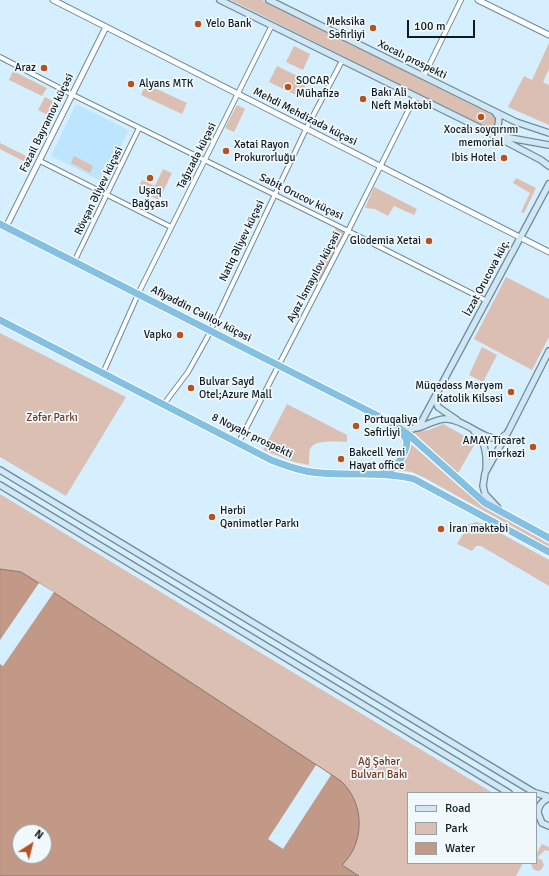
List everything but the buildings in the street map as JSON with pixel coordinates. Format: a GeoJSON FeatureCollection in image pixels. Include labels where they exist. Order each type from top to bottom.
{"type":"FeatureCollection","features":[{"type":"Feature","properties":{"kind":"highway","name":"Afiyəddin Cəlilov küçəsi"},"geometry":{"type":"LineString","coordinates":[[3,226],[392,423]]}},
{"type":"Feature","properties":{"kind":"highway","name":"8 Noyabr prospekti"},"geometry":{"type":"LineString","coordinates":[[0,320],[104,372],[270,460],[302,471],[329,474],[409,478],[422,483],[549,552]]}},
{"type":"Feature","properties":{"kind":"highway"},"geometry":{"type":"LineString","coordinates":[[373,475],[389,472],[393,469],[406,448],[406,438],[392,423]]}},
{"type":"Feature","properties":{"kind":"highway"},"geometry":{"type":"LineString","coordinates":[[392,423],[410,436],[476,496],[549,538]]}},
{"type":"Feature","properties":{"kind":"main road"},"geometry":{"type":"LineString","coordinates":[[220,0],[482,129],[541,160],[549,166]]}},
{"type":"Feature","properties":{"kind":"main road","name":"Xocalı prospekti"},"geometry":{"type":"LineString","coordinates":[[269,0],[527,127],[549,134]]}},
{"type":"Feature","properties":{"kind":"main road"},"geometry":{"type":"LineString","coordinates":[[482,129],[493,131],[498,126],[499,118],[492,110]]}},
{"type":"Feature","properties":{"kind":"main road"},"geometry":{"type":"LineString","coordinates":[[482,129],[506,138],[549,145]]}},
{"type":"Feature","properties":{"kind":"main road","name":"İzzət Orucova küç."},"geometry":{"type":"LineString","coordinates":[[414,429],[422,421],[549,184]]}},
{"type":"Feature","properties":{"kind":"main road"},"geometry":{"type":"LineString","coordinates":[[486,473],[549,351]]}},
{"type":"Feature","properties":{"kind":"main road"},"geometry":{"type":"LineString","coordinates":[[438,391],[438,407],[474,432],[482,441],[486,452],[486,473],[483,486],[485,494],[489,500],[504,513]]}},
{"type":"Feature","properties":{"kind":"main road"},"geometry":{"type":"LineString","coordinates":[[392,423],[414,429],[446,419],[497,439],[503,437],[509,430]]}},
{"type":"Feature","properties":{"kind":"main road"},"geometry":{"type":"LineString","coordinates":[[0,470],[534,792]]}},
{"type":"Feature","properties":{"kind":"main road"},"geometry":{"type":"LineString","coordinates":[[0,485],[507,792]]}},
{"type":"Feature","properties":{"kind":"main road"},"geometry":{"type":"LineString","coordinates":[[537,793],[549,798]]}},
{"type":"Feature","properties":{"kind":"main road"},"geometry":{"type":"LineString","coordinates":[[549,798],[543,801],[540,805],[537,816],[542,823],[549,826]]}},
{"type":"Feature","properties":{"kind":"street","name":"Mehdi Mehdizadə küçəsi"},"geometry":{"type":"LineString","coordinates":[[53,0],[549,252]]}},
{"type":"Feature","properties":{"kind":"street"},"geometry":{"type":"LineString","coordinates":[[424,76],[461,0]]}},
{"type":"Feature","properties":{"kind":"street"},"geometry":{"type":"LineString","coordinates":[[478,0],[549,35]]}},
{"type":"Feature","properties":{"kind":"street","name":"Tağızadə küçəsi"},"geometry":{"type":"LineString","coordinates":[[138,295],[272,26]]}},
{"type":"Feature","properties":{"kind":"street","name":"Fəzail Bayramov küçəsi"},"geometry":{"type":"LineString","coordinates":[[3,226],[40,161],[106,27]]}},
{"type":"Feature","properties":{"kind":"street","name":"Sabit Orucov küçəsi"},"geometry":{"type":"LineString","coordinates":[[0,57],[73,95],[275,194],[487,301]]}},
{"type":"Feature","properties":{"kind":"street","name":"Natiq Əliyev küçəsi"},"geometry":{"type":"LineString","coordinates":[[164,404],[188,372],[210,331],[306,129],[342,61]]}},
{"type":"Feature","properties":{"kind":"street","name":"Ayaz İsmayılov küçəsi"},"geometry":{"type":"LineString","coordinates":[[238,444],[348,231],[415,97]]}},
{"type":"Feature","properties":{"kind":"street","name":"Rövşən Əliyev küçəsi"},"geometry":{"type":"LineString","coordinates":[[74,262],[140,128]]}},
{"type":"Feature","properties":{"kind":"street"},"geometry":{"type":"LineString","coordinates":[[40,161],[172,227]]}},
{"type":"Feature","properties":{"kind":"street"},"geometry":{"type":"LineString","coordinates":[[104,372],[138,295]]}},
{"type":"Feature","properties":{"kind":"shaded area"},"geometry":{"type":"Polygon","coordinates":[[[76,104],[129,130],[103,182],[51,156],[76,104]]]}},
{"type":"Feature","properties":{"kind":"green space"},"geometry":{"type":"Polygon","coordinates":[[[231,0],[262,0],[493,115],[495,117],[494,123],[491,127],[487,128],[231,0]]]}},
{"type":"Feature","properties":{"kind":"green space"},"geometry":{"type":"Polygon","coordinates":[[[549,43],[549,69],[543,82],[549,85],[549,125],[508,107],[524,76],[532,80],[549,43]]]}},
{"type":"Feature","properties":{"kind":"green space"},"geometry":{"type":"Polygon","coordinates":[[[294,46],[310,54],[303,70],[286,62],[294,46]]]}},
{"type":"Feature","properties":{"kind":"green space"},"geometry":{"type":"Polygon","coordinates":[[[277,66],[308,81],[300,97],[269,82],[277,66]]]}},
{"type":"Feature","properties":{"kind":"green space"},"geometry":{"type":"Polygon","coordinates":[[[13,71],[47,88],[42,96],[9,80],[13,71]]]}},
{"type":"Feature","properties":{"kind":"green space"},"geometry":{"type":"Polygon","coordinates":[[[146,84],[187,103],[182,114],[141,95],[146,84]]]}},
{"type":"Feature","properties":{"kind":"green space"},"geometry":{"type":"Polygon","coordinates":[[[45,97],[59,104],[52,117],[38,110],[45,97]]]}},
{"type":"Feature","properties":{"kind":"green space"},"geometry":{"type":"Polygon","coordinates":[[[237,105],[245,109],[234,132],[225,128],[237,105]]]}},
{"type":"Feature","properties":{"kind":"green space"},"geometry":{"type":"Polygon","coordinates":[[[0,143],[30,158],[27,163],[0,149],[0,143]]]}},
{"type":"Feature","properties":{"kind":"green space"},"geometry":{"type":"Polygon","coordinates":[[[74,156],[93,166],[90,173],[71,163],[74,156]]]}},
{"type":"Feature","properties":{"kind":"green space"},"geometry":{"type":"Polygon","coordinates":[[[163,169],[172,173],[159,200],[137,190],[142,180],[155,186],[163,169]]]}},
{"type":"Feature","properties":{"kind":"green space"},"geometry":{"type":"Polygon","coordinates":[[[516,178],[536,188],[524,213],[521,212],[530,193],[513,183],[516,178]]]}},
{"type":"Feature","properties":{"kind":"green space"},"geometry":{"type":"Polygon","coordinates":[[[374,187],[417,209],[414,215],[394,206],[388,216],[375,209],[365,208],[374,187]]]}},
{"type":"Feature","properties":{"kind":"green space"},"geometry":{"type":"Polygon","coordinates":[[[336,228],[344,232],[317,286],[308,281],[336,228]]]}},
{"type":"Feature","properties":{"kind":"green space"},"geometry":{"type":"Polygon","coordinates":[[[506,277],[549,299],[549,337],[532,370],[474,339],[506,277]]]}},
{"type":"Feature","properties":{"kind":"green space","name":"Zəfər Parkı"},"geometry":{"type":"Polygon","coordinates":[[[0,333],[126,397],[66,496],[0,457],[0,333]]]}},
{"type":"Feature","properties":{"kind":"green space"},"geometry":{"type":"Polygon","coordinates":[[[482,347],[497,355],[483,382],[469,375],[482,347]]]}},
{"type":"Feature","properties":{"kind":"green space"},"geometry":{"type":"Polygon","coordinates":[[[287,404],[347,435],[347,442],[321,442],[312,446],[309,455],[309,465],[294,462],[263,450],[287,404]]]}},
{"type":"Feature","properties":{"kind":"green space"},"geometry":{"type":"Polygon","coordinates":[[[443,424],[476,442],[458,473],[413,432],[429,430],[443,424]]]}},
{"type":"Feature","properties":{"kind":"green space"},"geometry":{"type":"Polygon","coordinates":[[[411,444],[461,488],[486,507],[549,544],[549,547],[425,478],[412,472],[398,470],[411,444]]]}},
{"type":"Feature","properties":{"kind":"green space","name":"Ağ Şəhər Bulvarı Bakı"},"geometry":{"type":"Polygon","coordinates":[[[0,494],[491,792],[407,792],[407,864],[522,864],[516,876],[359,876],[342,865],[350,853],[357,814],[355,801],[352,794],[341,781],[47,588],[21,572],[0,569],[0,494]]]}},
{"type":"Feature","properties":{"kind":"green space"},"geometry":{"type":"Polygon","coordinates":[[[476,522],[484,524],[549,560],[549,586],[481,546],[476,546],[472,551],[457,544],[469,524],[476,522]]]}},
{"type":"Feature","properties":{"kind":"green space"},"geometry":{"type":"Polygon","coordinates":[[[542,844],[549,847],[549,851],[545,850],[537,858],[537,852],[542,844]]]}},
{"type":"Feature","properties":{"kind":"green space"},"geometry":{"type":"Polygon","coordinates":[[[537,858],[542,860],[544,865],[541,870],[537,871],[533,869],[531,864],[537,864],[537,858]]]}},
{"type":"Feature","properties":{"kind":"water"},"geometry":{"type":"Polygon","coordinates":[[[0,569],[21,572],[47,588],[341,781],[355,800],[359,823],[355,846],[350,856],[342,865],[359,876],[0,876],[0,569]]]}},
{"type":"Feature","properties":{"kind":"pier"},"geometry":{"type":"Polygon","coordinates":[[[39,583],[54,592],[3,666],[0,664],[0,640],[39,583]]]}},
{"type":"Feature","properties":{"kind":"pier"},"geometry":{"type":"Polygon","coordinates":[[[316,765],[331,775],[283,849],[268,839],[316,765]]]}},
{"type":"Feature","properties":{"kind":"place","name":"Yelo Bank"},"geometry":{"type":"Point","coordinates":[198,24]}},
{"type":"Feature","properties":{"kind":"place","name":"Meksika Səfirliyi"},"geometry":{"type":"Point","coordinates":[373,28]}},
{"type":"Feature","properties":{"kind":"place","name":"Araz"},"geometry":{"type":"Point","coordinates":[44,68]}},
{"type":"Feature","properties":{"kind":"place","name":"Alyans MTK"},"geometry":{"type":"Point","coordinates":[131,84]}},
{"type":"Feature","properties":{"kind":"place","name":"SOCAR Mühafizə"},"geometry":{"type":"Point","coordinates":[288,87]}},
{"type":"Feature","properties":{"kind":"place","name":"Bakı Ali Neft Məktəbi"},"geometry":{"type":"Point","coordinates":[363,99]}},
{"type":"Feature","properties":{"kind":"place","name":"Xocalı soyqırımı memorial"},"geometry":{"type":"Point","coordinates":[481,117]}},
{"type":"Feature","properties":{"kind":"place","name":"Xətai Rayon Prokurorluğu"},"geometry":{"type":"Point","coordinates":[226,151]}},
{"type":"Feature","properties":{"kind":"place","name":"Ibis Hotel"},"geometry":{"type":"Point","coordinates":[504,158]}},
{"type":"Feature","properties":{"kind":"place","name":"Uşaq Bağçası"},"geometry":{"type":"Point","coordinates":[150,178]}},
{"type":"Feature","properties":{"kind":"place","name":"Glodemia Xetai"},"geometry":{"type":"Point","coordinates":[429,241]}},
{"type":"Feature","properties":{"kind":"place","name":"Vapko"},"geometry":{"type":"Point","coordinates":[180,335]}},
{"type":"Feature","properties":{"kind":"place","name":"Bulvar Sayd Otel;Azure Mall"},"geometry":{"type":"Point","coordinates":[191,388]}},
{"type":"Feature","properties":{"kind":"place","name":"Müqədəss Məryəm Katolik Kilsəsi"},"geometry":{"type":"Point","coordinates":[511,392]}},
{"type":"Feature","properties":{"kind":"place","name":"Portuqaliya Səfirliyi"},"geometry":{"type":"Point","coordinates":[356,426]}},
{"type":"Feature","properties":{"kind":"place","name":"AMAY Ticarət mərkəzi"},"geometry":{"type":"Point","coordinates":[533,447]}},
{"type":"Feature","properties":{"kind":"place","name":"Bakcell Yeni Hayat office"},"geometry":{"type":"Point","coordinates":[341,459]}},
{"type":"Feature","properties":{"kind":"place","name":"Hərbi Qənimətlər Parkı"},"geometry":{"type":"Point","coordinates":[212,517]}},
{"type":"Feature","properties":{"kind":"place","name":"İran məktəbi"},"geometry":{"type":"Point","coordinates":[441,529]}}]}
